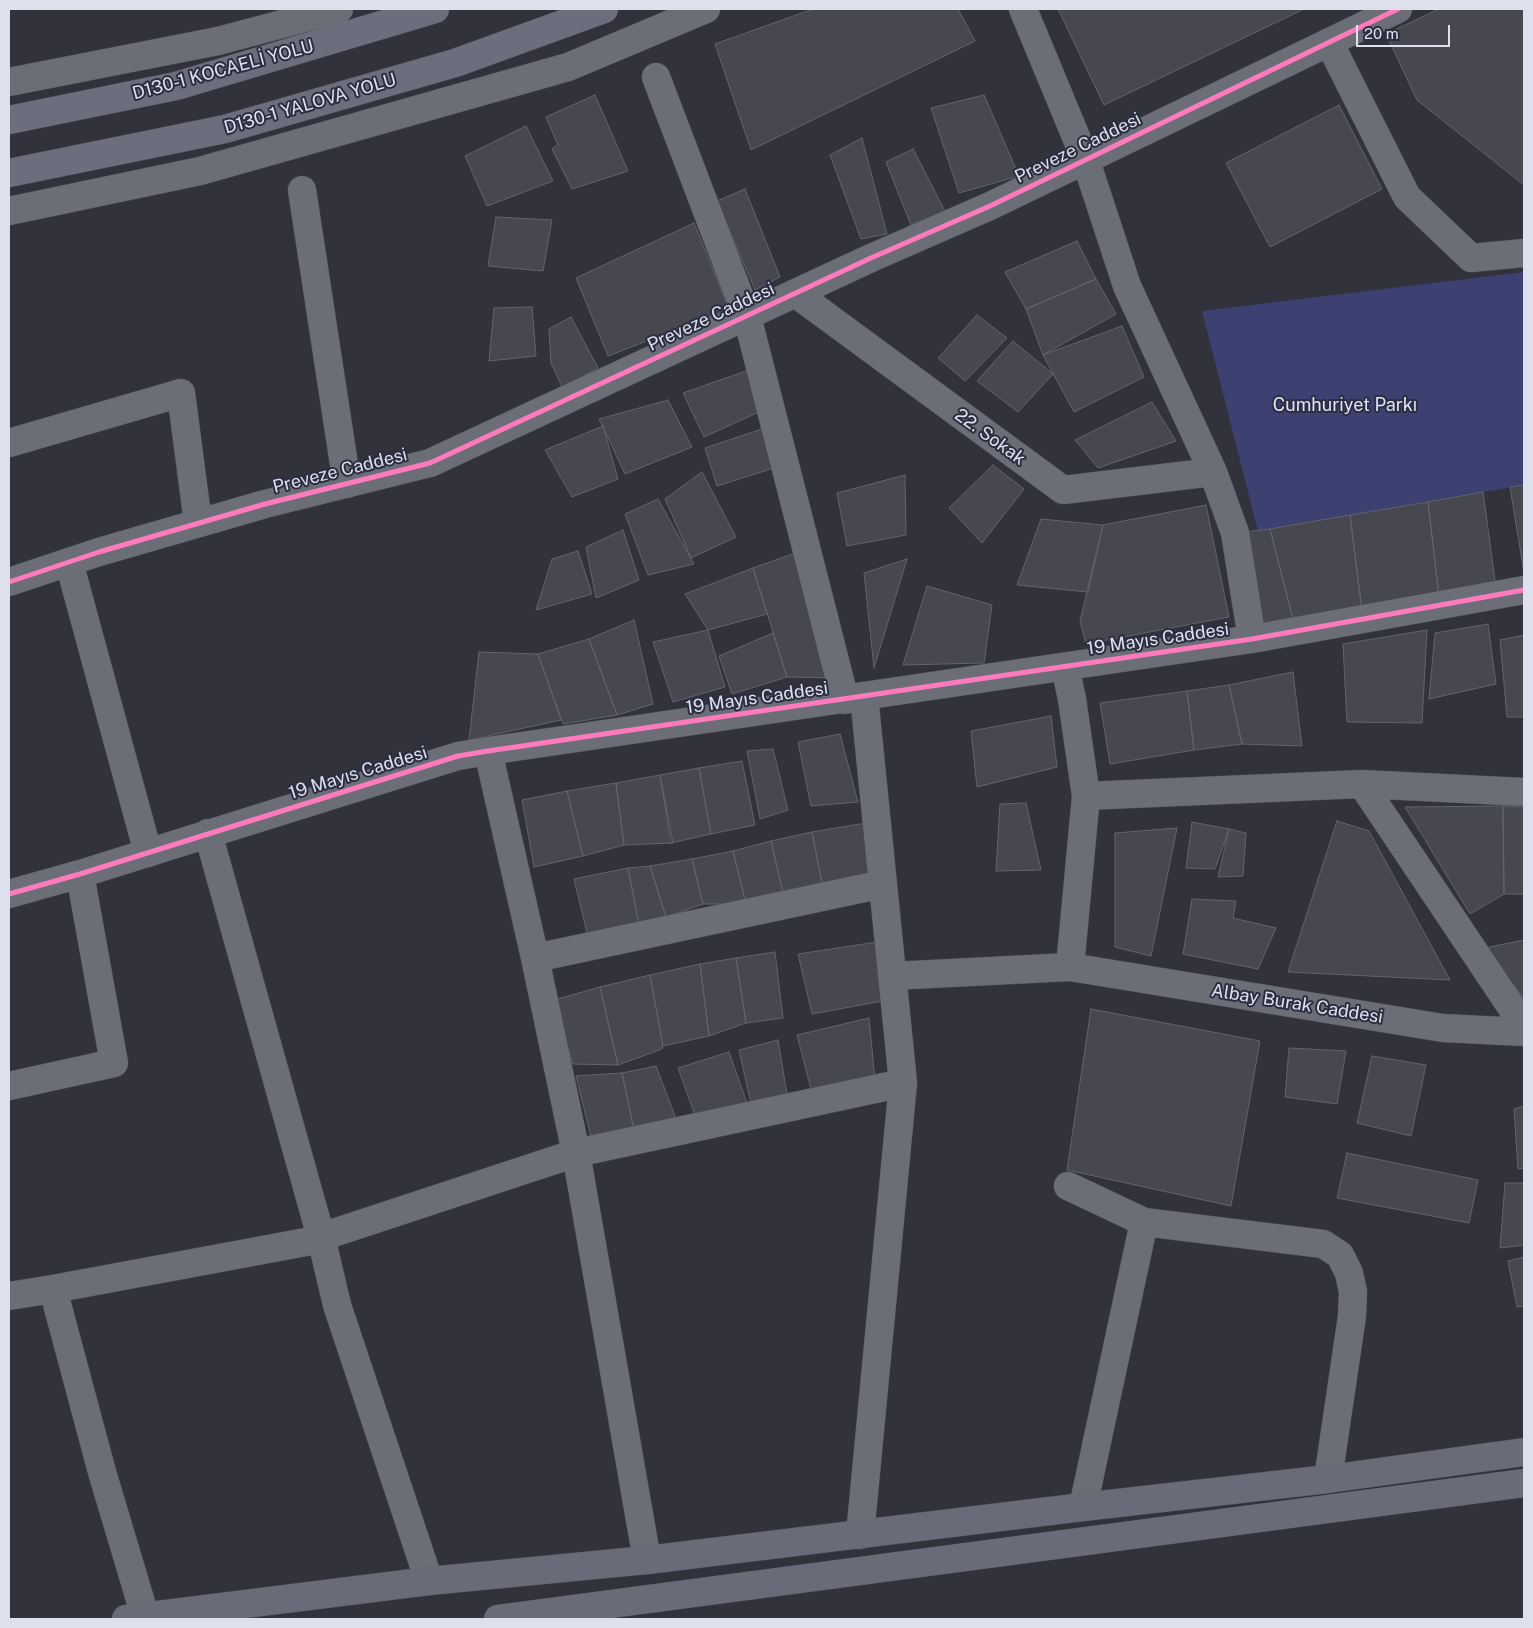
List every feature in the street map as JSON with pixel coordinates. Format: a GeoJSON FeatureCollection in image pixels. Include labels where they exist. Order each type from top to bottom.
{"type":"FeatureCollection","features":[{"type":"Feature","properties":{"kind":"highway","name":"D130-1 KOCAELİ YOLU"},"geometry":{"type":"LineString","coordinates":[[9,120],[176,86],[435,9]]}},
{"type":"Feature","properties":{"kind":"highway","name":"D130-1 YALOVA YOLU"},"geometry":{"type":"LineString","coordinates":[[9,174],[225,129],[455,63],[604,9]]}},
{"type":"Feature","properties":{"kind":"main road"},"geometry":{"type":"LineString","coordinates":[[136,1618],[429,1581],[647,1560],[860,1535],[1328,1479],[1524,1452]]}},
{"type":"Feature","properties":{"kind":"main road"},"geometry":{"type":"LineString","coordinates":[[498,1619],[1524,1483]]}},
{"type":"Feature","properties":{"kind":"street"},"geometry":{"type":"LineString","coordinates":[[9,82],[218,41],[339,9]]}},
{"type":"Feature","properties":{"kind":"street"},"geometry":{"type":"LineString","coordinates":[[9,211],[200,171],[568,67],[706,9]]}},
{"type":"Feature","properties":{"kind":"street"},"geometry":{"type":"LineString","coordinates":[[1023,9],[1086,160],[1127,286],[1213,472],[1236,534],[1252,639]]}},
{"type":"Feature","properties":{"kind":"street","name":"Preveze Caddesi"},"geometry":{"type":"LineString","coordinates":[[9,582],[68,562],[198,523],[430,462],[795,293],[990,206],[1398,9]]}},
{"type":"Feature","properties":{"kind":"street"},"geometry":{"type":"LineString","coordinates":[[1329,42],[1407,197],[1471,258],[1524,253]]}},
{"type":"Feature","properties":{"kind":"street"},"geometry":{"type":"LineString","coordinates":[[656,77],[747,316],[854,698],[883,884],[903,1083],[860,1535]]}},
{"type":"Feature","properties":{"kind":"street"},"geometry":{"type":"LineString","coordinates":[[302,190],[347,484]]}},
{"type":"Feature","properties":{"kind":"street","name":"22. Sokak"},"geometry":{"type":"LineString","coordinates":[[795,293],[1063,490],[1213,472]]}},
{"type":"Feature","properties":{"kind":"street"},"geometry":{"type":"LineString","coordinates":[[9,442],[181,393],[198,523]]}},
{"type":"Feature","properties":{"kind":"street"},"geometry":{"type":"LineString","coordinates":[[68,562],[148,853]]}},
{"type":"Feature","properties":{"kind":"street","name":"19 Mayıs Caddesi"},"geometry":{"type":"LineString","coordinates":[[9,894],[80,874],[458,756],[1252,639],[1524,590]]}},
{"type":"Feature","properties":{"kind":"street"},"geometry":{"type":"LineString","coordinates":[[1065,667],[1072,699],[1086,796],[1070,967]]}},
{"type":"Feature","properties":{"kind":"street"},"geometry":{"type":"LineString","coordinates":[[488,751],[535,958],[576,1153],[647,1560]]}},
{"type":"Feature","properties":{"kind":"street"},"geometry":{"type":"LineString","coordinates":[[1086,796],[1362,784],[1524,792]]}},
{"type":"Feature","properties":{"kind":"street"},"geometry":{"type":"LineString","coordinates":[[1362,784],[1524,1026]]}},
{"type":"Feature","properties":{"kind":"street"},"geometry":{"type":"LineString","coordinates":[[208,833],[321,1236],[337,1305],[429,1581]]}},
{"type":"Feature","properties":{"kind":"street"},"geometry":{"type":"LineString","coordinates":[[9,1086],[114,1063],[80,874]]}},
{"type":"Feature","properties":{"kind":"street"},"geometry":{"type":"LineString","coordinates":[[535,958],[883,884]]}},
{"type":"Feature","properties":{"kind":"street","name":"Albay Burak Caddesi"},"geometry":{"type":"LineString","coordinates":[[892,976],[1070,967],[1443,1028],[1524,1032]]}},
{"type":"Feature","properties":{"kind":"street"},"geometry":{"type":"LineString","coordinates":[[9,1296],[306,1242],[576,1153],[903,1083]]}},
{"type":"Feature","properties":{"kind":"street"},"geometry":{"type":"LineString","coordinates":[[1068,1186],[1144,1222],[1323,1244],[1340,1255],[1349,1273],[1353,1292],[1352,1316],[1328,1479]]}},
{"type":"Feature","properties":{"kind":"street"},"geometry":{"type":"LineString","coordinates":[[1083,1507],[1144,1222]]}},
{"type":"Feature","properties":{"kind":"street"},"geometry":{"type":"LineString","coordinates":[[53,1289],[102,1472],[136,1618]]}},
{"type":"Feature","properties":{"kind":"green space","name":"Cumhuriyet Parkı"},"geometry":{"type":"Polygon","coordinates":[[[1524,272],[1524,485],[1258,531],[1202,311],[1524,272]]]}},
{"type":"Feature","properties":{"kind":"building"},"geometry":{"type":"Polygon","coordinates":[[[813,9],[958,9],[975,41],[751,150],[715,44],[813,9]]]}},
{"type":"Feature","properties":{"kind":"building"},"geometry":{"type":"Polygon","coordinates":[[[1058,9],[1304,9],[1104,105],[1058,9]]]}},
{"type":"Feature","properties":{"kind":"building"},"geometry":{"type":"Polygon","coordinates":[[[1439,9],[1524,9],[1524,185],[1417,100],[1386,34],[1439,9]]]}},
{"type":"Feature","properties":{"kind":"building"},"geometry":{"type":"Polygon","coordinates":[[[595,95],[628,171],[572,189],[552,149],[558,145],[546,117],[595,95]]]}},
{"type":"Feature","properties":{"kind":"building"},"geometry":{"type":"Polygon","coordinates":[[[984,95],[1019,176],[959,193],[931,108],[984,95]]]}},
{"type":"Feature","properties":{"kind":"building"},"geometry":{"type":"Polygon","coordinates":[[[1339,105],[1382,189],[1270,247],[1226,163],[1339,105]]]}},
{"type":"Feature","properties":{"kind":"building"},"geometry":{"type":"Polygon","coordinates":[[[526,126],[553,181],[487,206],[465,156],[526,126]]]}},
{"type":"Feature","properties":{"kind":"building"},"geometry":{"type":"Polygon","coordinates":[[[862,138],[887,234],[861,239],[830,155],[862,138]]]}},
{"type":"Feature","properties":{"kind":"building"},"geometry":{"type":"Polygon","coordinates":[[[913,149],[945,211],[911,225],[886,162],[913,149]]]}},
{"type":"Feature","properties":{"kind":"building"},"geometry":{"type":"Polygon","coordinates":[[[745,189],[780,277],[755,290],[717,201],[745,189]]]}},
{"type":"Feature","properties":{"kind":"building"},"geometry":{"type":"Polygon","coordinates":[[[496,217],[552,220],[543,271],[488,266],[496,217]]]}},
{"type":"Feature","properties":{"kind":"building"},"geometry":{"type":"Polygon","coordinates":[[[694,223],[729,309],[608,356],[576,278],[694,223]]]}},
{"type":"Feature","properties":{"kind":"building"},"geometry":{"type":"Polygon","coordinates":[[[1077,241],[1096,279],[1026,309],[1005,272],[1077,241]]]}},
{"type":"Feature","properties":{"kind":"building"},"geometry":{"type":"Polygon","coordinates":[[[1096,279],[1116,314],[1043,355],[1026,309],[1096,279]]]}},
{"type":"Feature","properties":{"kind":"building"},"geometry":{"type":"Polygon","coordinates":[[[532,307],[536,356],[489,361],[494,308],[532,307]]]}},
{"type":"Feature","properties":{"kind":"building"},"geometry":{"type":"Polygon","coordinates":[[[977,315],[1007,338],[965,381],[938,358],[977,315]]]}},
{"type":"Feature","properties":{"kind":"building"},"geometry":{"type":"Polygon","coordinates":[[[571,317],[598,368],[562,387],[551,363],[549,329],[571,317]]]}},
{"type":"Feature","properties":{"kind":"building"},"geometry":{"type":"Polygon","coordinates":[[[1122,326],[1144,377],[1074,412],[1043,355],[1122,326]]]}},
{"type":"Feature","properties":{"kind":"building"},"geometry":{"type":"Polygon","coordinates":[[[1013,341],[1053,374],[1018,412],[977,381],[1013,341]]]}},
{"type":"Feature","properties":{"kind":"building"},"geometry":{"type":"Polygon","coordinates":[[[746,371],[761,411],[704,437],[683,393],[746,371]]]}},
{"type":"Feature","properties":{"kind":"building"},"geometry":{"type":"Polygon","coordinates":[[[668,400],[692,447],[625,474],[599,419],[668,400]]]}},
{"type":"Feature","properties":{"kind":"building"},"geometry":{"type":"Polygon","coordinates":[[[1152,402],[1176,441],[1098,468],[1075,440],[1152,402]]]}},
{"type":"Feature","properties":{"kind":"building"},"geometry":{"type":"Polygon","coordinates":[[[603,426],[618,479],[572,497],[545,450],[603,426]]]}},
{"type":"Feature","properties":{"kind":"building"},"geometry":{"type":"Polygon","coordinates":[[[765,428],[774,468],[717,486],[705,448],[765,428]]]}},
{"type":"Feature","properties":{"kind":"building"},"geometry":{"type":"Polygon","coordinates":[[[993,465],[1024,489],[982,543],[949,508],[993,465]]]}},
{"type":"Feature","properties":{"kind":"building"},"geometry":{"type":"Polygon","coordinates":[[[702,472],[736,537],[691,558],[665,499],[702,472]]]}},
{"type":"Feature","properties":{"kind":"building"},"geometry":{"type":"Polygon","coordinates":[[[905,475],[906,535],[847,546],[837,493],[905,475]]]}},
{"type":"Feature","properties":{"kind":"building"},"geometry":{"type":"Polygon","coordinates":[[[1524,485],[1524,573],[1510,487],[1524,485]]]}},
{"type":"Feature","properties":{"kind":"building"},"geometry":{"type":"Polygon","coordinates":[[[1483,492],[1497,595],[1440,605],[1428,502],[1483,492]]]}},
{"type":"Feature","properties":{"kind":"building"},"geometry":{"type":"Polygon","coordinates":[[[658,499],[694,564],[648,575],[625,514],[658,499]]]}},
{"type":"Feature","properties":{"kind":"building"},"geometry":{"type":"Polygon","coordinates":[[[1428,502],[1440,605],[1363,619],[1350,515],[1428,502]]]}},
{"type":"Feature","properties":{"kind":"building"},"geometry":{"type":"Polygon","coordinates":[[[1206,505],[1229,617],[1086,644],[1080,621],[1103,525],[1206,505]]]}},
{"type":"Feature","properties":{"kind":"building"},"geometry":{"type":"Polygon","coordinates":[[[1350,515],[1363,619],[1296,631],[1270,529],[1350,515]]]}},
{"type":"Feature","properties":{"kind":"building"},"geometry":{"type":"Polygon","coordinates":[[[1041,519],[1103,525],[1088,592],[1017,585],[1041,519]]]}},
{"type":"Feature","properties":{"kind":"building"},"geometry":{"type":"Polygon","coordinates":[[[1270,529],[1296,631],[1252,639],[1235,533],[1270,529]]]}},
{"type":"Feature","properties":{"kind":"building"},"geometry":{"type":"Polygon","coordinates":[[[623,530],[639,580],[596,598],[586,547],[623,530]]]}},
{"type":"Feature","properties":{"kind":"building"},"geometry":{"type":"Polygon","coordinates":[[[578,551],[592,594],[536,610],[552,559],[578,551]]]}},
{"type":"Feature","properties":{"kind":"building"},"geometry":{"type":"Polygon","coordinates":[[[798,552],[836,678],[787,677],[753,568],[798,552]]]}},
{"type":"Feature","properties":{"kind":"building"},"geometry":{"type":"Polygon","coordinates":[[[907,559],[874,668],[864,573],[907,559]]]}},
{"type":"Feature","properties":{"kind":"building"},"geometry":{"type":"Polygon","coordinates":[[[753,568],[767,614],[708,630],[685,594],[753,568]]]}},
{"type":"Feature","properties":{"kind":"building"},"geometry":{"type":"Polygon","coordinates":[[[927,586],[992,605],[984,663],[903,665],[927,586]]]}},
{"type":"Feature","properties":{"kind":"building"},"geometry":{"type":"Polygon","coordinates":[[[634,620],[653,704],[617,715],[589,639],[634,620]]]}},
{"type":"Feature","properties":{"kind":"building"},"geometry":{"type":"Polygon","coordinates":[[[1488,624],[1496,684],[1429,699],[1435,633],[1488,624]]]}},
{"type":"Feature","properties":{"kind":"building"},"geometry":{"type":"Polygon","coordinates":[[[708,630],[725,687],[673,702],[653,642],[708,630]]]}},
{"type":"Feature","properties":{"kind":"building"},"geometry":{"type":"Polygon","coordinates":[[[1427,630],[1422,723],[1347,722],[1343,644],[1427,630]]]}},
{"type":"Feature","properties":{"kind":"building"},"geometry":{"type":"Polygon","coordinates":[[[773,633],[787,677],[732,694],[719,656],[773,633]]]}},
{"type":"Feature","properties":{"kind":"building"},"geometry":{"type":"Polygon","coordinates":[[[1524,635],[1524,717],[1507,717],[1500,640],[1524,635]]]}},
{"type":"Feature","properties":{"kind":"building"},"geometry":{"type":"Polygon","coordinates":[[[589,639],[617,715],[563,724],[538,654],[589,639]]]}},
{"type":"Feature","properties":{"kind":"building"},"geometry":{"type":"Polygon","coordinates":[[[479,652],[538,654],[561,720],[469,740],[479,652]]]}},
{"type":"Feature","properties":{"kind":"building"},"geometry":{"type":"Polygon","coordinates":[[[1293,672],[1302,746],[1242,744],[1229,685],[1293,672]]]}},
{"type":"Feature","properties":{"kind":"building"},"geometry":{"type":"Polygon","coordinates":[[[1229,685],[1242,744],[1194,750],[1187,691],[1229,685]]]}},
{"type":"Feature","properties":{"kind":"building"},"geometry":{"type":"Polygon","coordinates":[[[1187,691],[1194,750],[1110,764],[1100,703],[1187,691]]]}},
{"type":"Feature","properties":{"kind":"building"},"geometry":{"type":"Polygon","coordinates":[[[1051,716],[1057,767],[977,787],[971,731],[1051,716]]]}},
{"type":"Feature","properties":{"kind":"building"},"geometry":{"type":"Polygon","coordinates":[[[840,734],[858,802],[811,806],[798,742],[840,734]]]}},
{"type":"Feature","properties":{"kind":"building"},"geometry":{"type":"Polygon","coordinates":[[[773,749],[788,810],[760,819],[747,751],[773,749]]]}},
{"type":"Feature","properties":{"kind":"building"},"geometry":{"type":"Polygon","coordinates":[[[742,761],[755,825],[711,834],[699,768],[742,761]]]}},
{"type":"Feature","properties":{"kind":"building"},"geometry":{"type":"Polygon","coordinates":[[[699,768],[711,834],[671,843],[660,775],[699,768]]]}},
{"type":"Feature","properties":{"kind":"building"},"geometry":{"type":"Polygon","coordinates":[[[660,775],[673,843],[624,845],[616,783],[660,775]]]}},
{"type":"Feature","properties":{"kind":"building"},"geometry":{"type":"Polygon","coordinates":[[[616,783],[624,845],[583,856],[567,791],[616,783]]]}},
{"type":"Feature","properties":{"kind":"building"},"geometry":{"type":"Polygon","coordinates":[[[567,791],[583,856],[534,867],[522,800],[567,791]]]}},
{"type":"Feature","properties":{"kind":"building"},"geometry":{"type":"Polygon","coordinates":[[[1026,803],[1041,870],[996,871],[1000,804],[1026,803]]]}},
{"type":"Feature","properties":{"kind":"building"},"geometry":{"type":"Polygon","coordinates":[[[1503,806],[1524,807],[1524,894],[1504,894],[1503,806]]]}},
{"type":"Feature","properties":{"kind":"building"},"geometry":{"type":"Polygon","coordinates":[[[1503,806],[1504,894],[1470,914],[1405,807],[1503,806]]]}},
{"type":"Feature","properties":{"kind":"building"},"geometry":{"type":"Polygon","coordinates":[[[1337,821],[1369,831],[1450,980],[1288,972],[1337,821]]]}},
{"type":"Feature","properties":{"kind":"building"},"geometry":{"type":"Polygon","coordinates":[[[1192,822],[1229,829],[1215,869],[1186,868],[1192,822]]]}},
{"type":"Feature","properties":{"kind":"building"},"geometry":{"type":"Polygon","coordinates":[[[866,823],[869,881],[823,888],[812,832],[866,823]]]}},
{"type":"Feature","properties":{"kind":"building"},"geometry":{"type":"Polygon","coordinates":[[[1177,828],[1151,956],[1115,947],[1115,833],[1177,828]]]}},
{"type":"Feature","properties":{"kind":"building"},"geometry":{"type":"Polygon","coordinates":[[[1229,829],[1246,833],[1243,876],[1218,877],[1229,829]]]}},
{"type":"Feature","properties":{"kind":"building"},"geometry":{"type":"Polygon","coordinates":[[[812,832],[823,888],[783,893],[771,841],[812,832]]]}},
{"type":"Feature","properties":{"kind":"building"},"geometry":{"type":"Polygon","coordinates":[[[771,841],[783,893],[746,904],[733,851],[771,841]]]}},
{"type":"Feature","properties":{"kind":"building"},"geometry":{"type":"Polygon","coordinates":[[[733,851],[746,904],[703,904],[692,859],[733,851]]]}},
{"type":"Feature","properties":{"kind":"building"},"geometry":{"type":"Polygon","coordinates":[[[692,859],[703,904],[666,917],[650,866],[692,859]]]}},
{"type":"Feature","properties":{"kind":"building"},"geometry":{"type":"Polygon","coordinates":[[[650,866],[666,917],[639,925],[628,868],[650,866]]]}},
{"type":"Feature","properties":{"kind":"building"},"geometry":{"type":"Polygon","coordinates":[[[628,868],[639,925],[588,937],[574,879],[628,868]]]}},
{"type":"Feature","properties":{"kind":"building"},"geometry":{"type":"Polygon","coordinates":[[[1192,899],[1236,901],[1233,918],[1276,928],[1258,969],[1183,954],[1192,899]]]}},
{"type":"Feature","properties":{"kind":"building"},"geometry":{"type":"Polygon","coordinates":[[[1524,940],[1524,997],[1523,997],[1485,948],[1524,940]]]}},
{"type":"Feature","properties":{"kind":"building"},"geometry":{"type":"Polygon","coordinates":[[[877,942],[888,1000],[812,1014],[798,954],[877,942]]]}},
{"type":"Feature","properties":{"kind":"building"},"geometry":{"type":"Polygon","coordinates":[[[775,952],[783,1018],[746,1023],[736,958],[775,952]]]}},
{"type":"Feature","properties":{"kind":"building"},"geometry":{"type":"Polygon","coordinates":[[[736,958],[746,1023],[709,1036],[700,964],[736,958]]]}},
{"type":"Feature","properties":{"kind":"building"},"geometry":{"type":"Polygon","coordinates":[[[700,964],[709,1036],[663,1046],[650,975],[700,964]]]}},
{"type":"Feature","properties":{"kind":"building"},"geometry":{"type":"Polygon","coordinates":[[[650,975],[662,1049],[618,1065],[600,987],[650,975]]]}},
{"type":"Feature","properties":{"kind":"building"},"geometry":{"type":"Polygon","coordinates":[[[600,987],[618,1065],[573,1064],[554,1000],[600,987]]]}},
{"type":"Feature","properties":{"kind":"building"},"geometry":{"type":"Polygon","coordinates":[[[1091,1009],[1260,1041],[1231,1206],[1067,1170],[1091,1009]]]}},
{"type":"Feature","properties":{"kind":"building"},"geometry":{"type":"Polygon","coordinates":[[[869,1018],[875,1080],[812,1093],[797,1035],[869,1018]]]}},
{"type":"Feature","properties":{"kind":"building"},"geometry":{"type":"Polygon","coordinates":[[[778,1040],[788,1100],[752,1108],[739,1050],[778,1040]]]}},
{"type":"Feature","properties":{"kind":"building"},"geometry":{"type":"Polygon","coordinates":[[[1289,1048],[1346,1051],[1337,1104],[1285,1097],[1289,1048]]]}},
{"type":"Feature","properties":{"kind":"building"},"geometry":{"type":"Polygon","coordinates":[[[729,1052],[749,1109],[697,1121],[678,1068],[729,1052]]]}},
{"type":"Feature","properties":{"kind":"building"},"geometry":{"type":"Polygon","coordinates":[[[1372,1056],[1426,1065],[1411,1136],[1357,1123],[1372,1056]]]}},
{"type":"Feature","properties":{"kind":"building"},"geometry":{"type":"Polygon","coordinates":[[[656,1066],[677,1121],[634,1130],[622,1073],[656,1066]]]}},
{"type":"Feature","properties":{"kind":"building"},"geometry":{"type":"Polygon","coordinates":[[[622,1073],[634,1130],[591,1137],[576,1076],[622,1073]]]}},
{"type":"Feature","properties":{"kind":"building"},"geometry":{"type":"Polygon","coordinates":[[[1524,1106],[1524,1168],[1518,1169],[1514,1109],[1524,1106]]]}},
{"type":"Feature","properties":{"kind":"building"},"geometry":{"type":"Polygon","coordinates":[[[1347,1153],[1478,1180],[1469,1223],[1337,1198],[1347,1153]]]}},
{"type":"Feature","properties":{"kind":"building"},"geometry":{"type":"Polygon","coordinates":[[[1505,1183],[1524,1183],[1524,1245],[1500,1248],[1505,1183]]]}},
{"type":"Feature","properties":{"kind":"building"},"geometry":{"type":"Polygon","coordinates":[[[1524,1257],[1524,1306],[1517,1307],[1508,1261],[1524,1257]]]}},
{"type":"Feature","properties":{"kind":"cycle path"},"geometry":{"type":"LineString","coordinates":[[9,582],[99,552],[265,504],[430,463],[871,258],[990,206],[1398,9]]}},
{"type":"Feature","properties":{"kind":"cycle path"},"geometry":{"type":"LineString","coordinates":[[9,894],[80,874],[458,756],[1252,639],[1524,590]]}}]}
